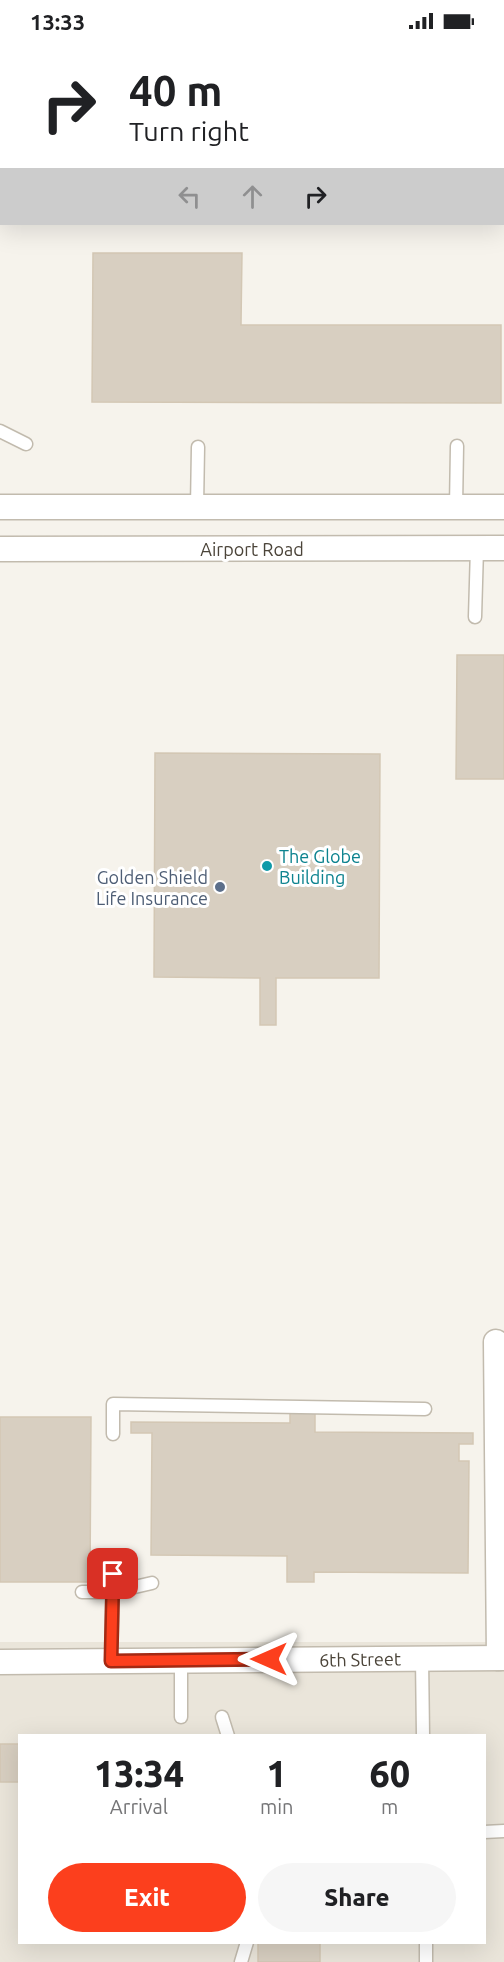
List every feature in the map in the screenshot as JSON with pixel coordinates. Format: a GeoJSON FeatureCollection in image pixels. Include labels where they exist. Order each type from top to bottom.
{"type":"FeatureCollection","features":[{"type":"Feature","properties":{"kind":"street"},"geometry":{"type":"LineString","coordinates":[[0,507],[504,507]]}},
{"type":"Feature","properties":{"kind":"street","name":"Airport Road"},"geometry":{"type":"LineString","coordinates":[[0,549],[504,548]]}},
{"type":"Feature","properties":{"kind":"street"},"geometry":{"type":"LineString","coordinates":[[496,1342],[502,1658]]}},
{"type":"Feature","properties":{"kind":"street","name":"6th Street"},"geometry":{"type":"LineString","coordinates":[[0,1662],[502,1658]]}},
{"type":"Feature","properties":{"kind":"lane"},"geometry":{"type":"LineString","coordinates":[[0,431],[26,444]]}},
{"type":"Feature","properties":{"kind":"lane"},"geometry":{"type":"LineString","coordinates":[[456,507],[457,446]]}},
{"type":"Feature","properties":{"kind":"lane"},"geometry":{"type":"LineString","coordinates":[[197,507],[198,447]]}},
{"type":"Feature","properties":{"kind":"lane"},"geometry":{"type":"LineString","coordinates":[[475,617],[477,548]]}},
{"type":"Feature","properties":{"kind":"lane"},"geometry":{"type":"LineString","coordinates":[[113,1434],[113,1404],[424,1409]]}},
{"type":"Feature","properties":{"kind":"lane"},"geometry":{"type":"LineString","coordinates":[[111,1661],[113,1574]]}},
{"type":"Feature","properties":{"kind":"lane"},"geometry":{"type":"LineString","coordinates":[[82,1592],[113,1592],[152,1583]]}},
{"type":"Feature","properties":{"kind":"lane"},"geometry":{"type":"LineString","coordinates":[[422,1658],[423,1734]]}},
{"type":"Feature","properties":{"kind":"lane"},"geometry":{"type":"LineString","coordinates":[[181,1660],[181,1717]]}},
{"type":"Feature","properties":{"kind":"lane"},"geometry":{"type":"LineString","coordinates":[[222,1717],[227,1734]]}},
{"type":"Feature","properties":{"kind":"lane"},"geometry":{"type":"LineString","coordinates":[[486,1832],[504,1832]]}},
{"type":"Feature","properties":{"kind":"lane"},"geometry":{"type":"LineString","coordinates":[[426,1944],[426,1962]]}},
{"type":"Feature","properties":{"kind":"shaded area"},"geometry":{"type":"Polygon","coordinates":[[[0,1642],[504,1642],[504,1962],[0,1962],[0,1642]]]}},
{"type":"Feature","properties":{"kind":"building"},"geometry":{"type":"Polygon","coordinates":[[[93,253],[242,253],[241,325],[501,325],[501,403],[92,402],[93,253]]]}},
{"type":"Feature","properties":{"kind":"building"},"geometry":{"type":"Polygon","coordinates":[[[457,655],[504,655],[504,779],[456,779],[457,655]]]}},
{"type":"Feature","properties":{"kind":"building","name":"The Globe Building"},"geometry":{"type":"Polygon","coordinates":[[[155,753],[380,754],[379,978],[276,978],[276,1025],[260,1025],[260,978],[154,977],[155,753]]]}},
{"type":"Feature","properties":{"kind":"building"},"geometry":{"type":"Polygon","coordinates":[[[290,1413],[315,1413],[315,1432],[473,1433],[473,1444],[459,1444],[459,1461],[469,1461],[468,1573],[314,1572],[314,1582],[287,1582],[287,1556],[151,1555],[152,1433],[131,1433],[131,1422],[290,1423],[290,1413]]]}},
{"type":"Feature","properties":{"kind":"building"},"geometry":{"type":"Polygon","coordinates":[[[0,1417],[91,1417],[90,1582],[0,1582],[0,1417]]]}},
{"type":"Feature","properties":{"kind":"building"},"geometry":{"type":"Polygon","coordinates":[[[0,1744],[18,1744],[18,1782],[0,1782],[0,1744]]]}},
{"type":"Feature","properties":{"kind":"building"},"geometry":{"type":"Polygon","coordinates":[[[258,1944],[320,1944],[320,1962],[258,1962],[258,1944]]]}},
{"type":"Feature","properties":{"kind":"place","name":"The Globe Building"},"geometry":{"type":"Point","coordinates":[267,866]}},
{"type":"Feature","properties":{"kind":"place","name":"Golden Shield Life Insurance"},"geometry":{"type":"Point","coordinates":[220,887]}},
{"type":"Feature","properties":{"kind":"route"},"geometry":{"type":"LineString","coordinates":[[113,1574],[111,1661],[269,1659]]}}]}
